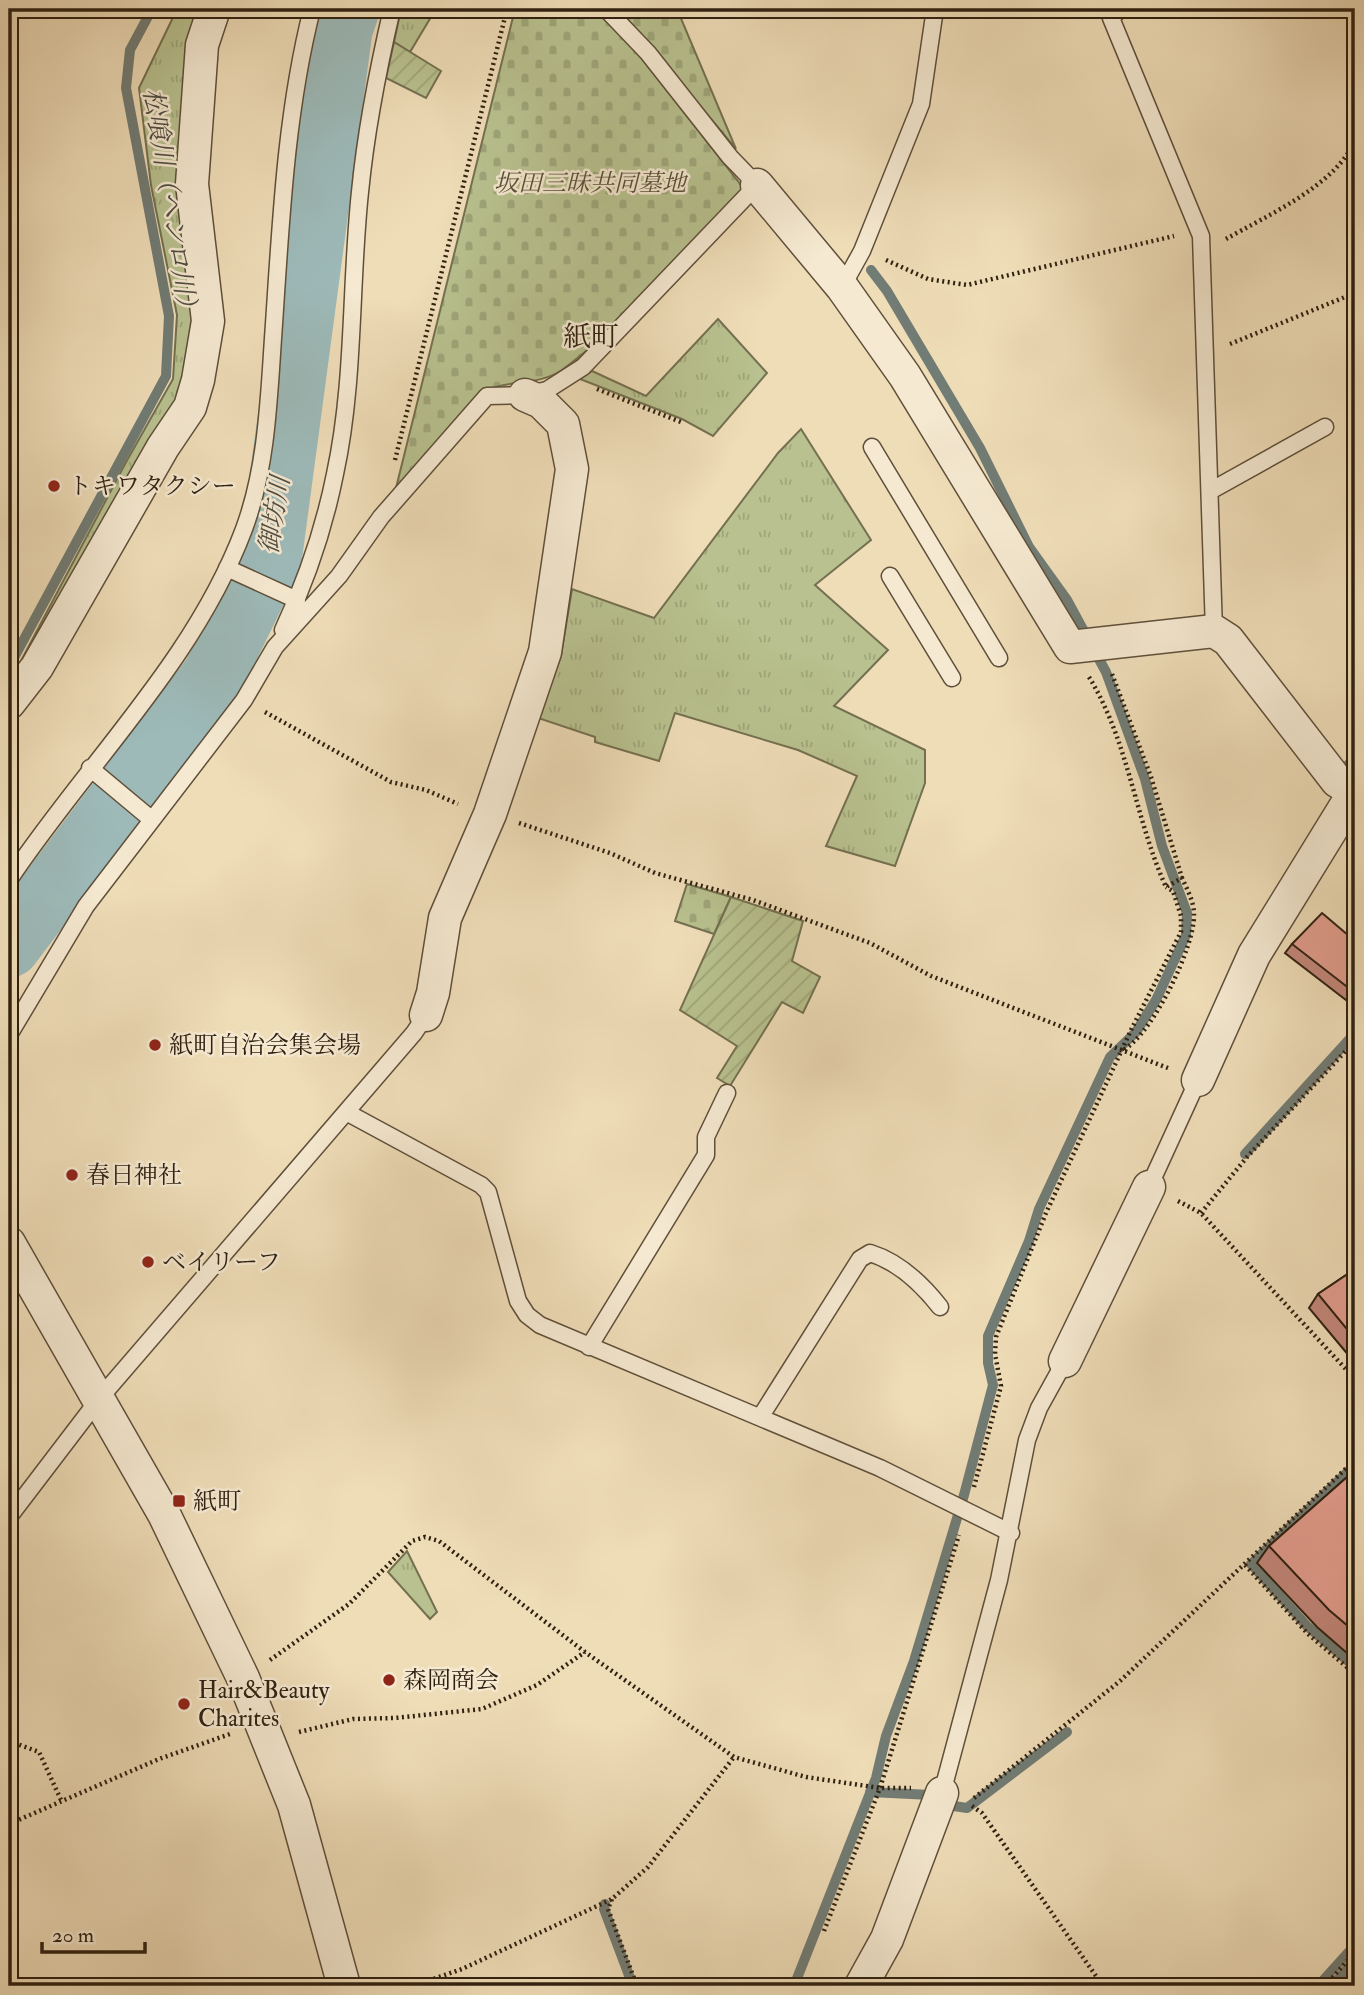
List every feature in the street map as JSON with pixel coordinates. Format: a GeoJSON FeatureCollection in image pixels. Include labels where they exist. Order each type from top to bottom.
{"type":"FeatureCollection","features":[{"type":"Feature","properties":{"kind":"street"},"geometry":{"type":"LineString","coordinates":[[9,703],[37,667],[163,447],[179,426],[190,407],[198,380],[208,321],[192,184],[202,45],[214,9]]}},
{"type":"Feature","properties":{"kind":"street"},"geometry":{"type":"LineString","coordinates":[[757,186],[842,287],[1085,645],[1214,631],[1228,640],[1337,780],[1355,791],[1254,955],[1198,1080]]}},
{"type":"Feature","properties":{"kind":"street"},"geometry":{"type":"LineString","coordinates":[[426,1015],[433,993],[445,918],[490,814],[545,652],[572,470],[563,425],[541,402],[525,395]]}},
{"type":"Feature","properties":{"kind":"street"},"geometry":{"type":"LineString","coordinates":[[1065,1361],[1149,1187]]}},
{"type":"Feature","properties":{"kind":"street"},"geometry":{"type":"LineString","coordinates":[[9,1243],[164,1514],[243,1678],[294,1805],[344,1986]]}},
{"type":"Feature","properties":{"kind":"street"},"geometry":{"type":"LineString","coordinates":[[861,1986],[887,1939],[955,1798]]}},
{"type":"Feature","properties":{"kind":"lane"},"geometry":{"type":"LineString","coordinates":[[9,880],[192,634],[244,528],[254,493],[268,417],[286,169],[304,43],[312,9]]}},
{"type":"Feature","properties":{"kind":"lane"},"geometry":{"type":"LineString","coordinates":[[9,1035],[86,906],[244,700],[275,647],[313,561],[336,471],[343,415],[359,193],[368,124],[392,9]]}},
{"type":"Feature","properties":{"kind":"lane"},"geometry":{"type":"LineString","coordinates":[[275,647],[339,576],[381,517],[487,396],[525,395],[547,390],[569,378],[600,351],[757,186],[730,157],[635,38],[606,9]]}},
{"type":"Feature","properties":{"kind":"lane"},"geometry":{"type":"LineString","coordinates":[[842,287],[862,251],[921,104],[935,9]]}},
{"type":"Feature","properties":{"kind":"lane"},"geometry":{"type":"LineString","coordinates":[[1113,12],[1199,230],[1203,253],[1208,478],[1212,490],[1214,631]]}},
{"type":"Feature","properties":{"kind":"lane"},"geometry":{"type":"LineString","coordinates":[[1212,490],[1325,427]]}},
{"type":"Feature","properties":{"kind":"lane"},"geometry":{"type":"LineString","coordinates":[[872,447],[999,658]]}},
{"type":"Feature","properties":{"kind":"lane"},"geometry":{"type":"LineString","coordinates":[[226,568],[297,600]]}},
{"type":"Feature","properties":{"kind":"lane"},"geometry":{"type":"LineString","coordinates":[[890,576],[953,678]]}},
{"type":"Feature","properties":{"kind":"lane"},"geometry":{"type":"LineString","coordinates":[[90,768],[152,819]]}},
{"type":"Feature","properties":{"kind":"lane"},"geometry":{"type":"LineString","coordinates":[[9,1517],[99,1399],[426,1015]]}},
{"type":"Feature","properties":{"kind":"lane"},"geometry":{"type":"LineString","coordinates":[[1149,1187],[1198,1080]]}},
{"type":"Feature","properties":{"kind":"lane"},"geometry":{"type":"LineString","coordinates":[[589,1347],[706,1155],[706,1137],[727,1093]]}},
{"type":"Feature","properties":{"kind":"lane"},"geometry":{"type":"LineString","coordinates":[[345,1112],[481,1185],[491,1199],[508,1270],[518,1301],[527,1315],[589,1347],[761,1416],[880,1468],[1011,1533]]}},
{"type":"Feature","properties":{"kind":"lane"},"geometry":{"type":"LineString","coordinates":[[761,1416],[860,1259],[870,1253],[882,1257],[924,1287],[940,1307]]}},
{"type":"Feature","properties":{"kind":"lane"},"geometry":{"type":"LineString","coordinates":[[955,1798],[1011,1533],[1027,1440],[1039,1408],[1065,1361]]}},
{"type":"Feature","properties":{"kind":"path"},"geometry":{"type":"LineString","coordinates":[[394,463],[507,9]]}},
{"type":"Feature","properties":{"kind":"path"},"geometry":{"type":"LineString","coordinates":[[1203,253],[1306,192],[1350,155],[1355,142]]}},
{"type":"Feature","properties":{"kind":"path"},"geometry":{"type":"LineString","coordinates":[[862,251],[908,268],[928,279],[967,285],[1199,230]]}},
{"type":"Feature","properties":{"kind":"path"},"geometry":{"type":"LineString","coordinates":[[1207,353],[1355,293]]}},
{"type":"Feature","properties":{"kind":"path"},"geometry":{"type":"LineString","coordinates":[[569,378],[681,422]]}},
{"type":"Feature","properties":{"kind":"path"},"geometry":{"type":"LineString","coordinates":[[1085,645],[1151,777],[1195,915],[1191,937],[1156,1013],[1134,1044],[1123,1050]]}},
{"type":"Feature","properties":{"kind":"path"},"geometry":{"type":"LineString","coordinates":[[1085,645],[1093,685],[1121,747],[1151,855],[1166,887],[1173,891],[1179,907],[1181,932],[1123,1050]]}},
{"type":"Feature","properties":{"kind":"path"},"geometry":{"type":"LineString","coordinates":[[244,700],[391,782],[426,790],[474,811],[610,853],[655,873],[753,900],[870,943],[931,976],[1198,1080]]}},
{"type":"Feature","properties":{"kind":"path"},"geometry":{"type":"LineString","coordinates":[[1166,887],[1182,878]]}},
{"type":"Feature","properties":{"kind":"path"},"geometry":{"type":"LineString","coordinates":[[1201,1213],[1247,1157],[1355,1041]]}},
{"type":"Feature","properties":{"kind":"path"},"geometry":{"type":"LineString","coordinates":[[1149,1187],[1201,1213],[1355,1378]]}},
{"type":"Feature","properties":{"kind":"path"},"geometry":{"type":"LineString","coordinates":[[955,1798],[1069,1724],[1245,1565],[1355,1460]]}},
{"type":"Feature","properties":{"kind":"path"},"geometry":{"type":"LineString","coordinates":[[243,1678],[306,1638],[349,1604],[420,1537],[439,1541],[585,1652],[734,1757],[806,1777],[955,1798],[982,1814],[1103,1986]]}},
{"type":"Feature","properties":{"kind":"path"},"geometry":{"type":"LineString","coordinates":[[1245,1565],[1308,1634],[1355,1674]]}},
{"type":"Feature","properties":{"kind":"path"},"geometry":{"type":"LineString","coordinates":[[9,1824],[159,1759],[264,1732],[353,1719],[395,1718],[482,1709],[537,1685],[585,1652]]}},
{"type":"Feature","properties":{"kind":"path"},"geometry":{"type":"LineString","coordinates":[[9,1741],[39,1752],[61,1800]]}},
{"type":"Feature","properties":{"kind":"path"},"geometry":{"type":"LineString","coordinates":[[413,1986],[461,1969],[612,1899],[648,1867],[734,1757]]}},
{"type":"Feature","properties":{"kind":"path"},"geometry":{"type":"LineString","coordinates":[[612,1899],[608,1909],[637,1986]]}},
{"type":"Feature","properties":{"kind":"path"},"geometry":{"type":"LineString","coordinates":[[1325,1986],[1355,1952]]}},
{"type":"Feature","properties":{"kind":"green space"},"geometry":{"type":"Polygon","coordinates":[[[177,9],[202,9],[195,286],[188,380],[27,662],[12,678],[173,379],[177,315],[151,185],[139,88],[177,9]]]}},
{"type":"Feature","properties":{"kind":"green space"},"geometry":{"type":"Polygon","coordinates":[[[401,9],[430,9],[434,12],[410,52],[394,42],[401,9]]]}},
{"type":"Feature","properties":{"kind":"green space","name":"坂田三昧共同墓地"},"geometry":{"type":"Polygon","coordinates":[[[515,9],[592,9],[624,36],[744,189],[634,307],[562,370],[541,379],[497,386],[477,396],[394,496],[515,9]]]}},
{"type":"Feature","properties":{"kind":"green space","name":"坂田三昧共同墓地"},"geometry":{"type":"Polygon","coordinates":[[[619,9],[677,9],[736,149],[619,9]]]}},
{"type":"Feature","properties":{"kind":"green space"},"geometry":{"type":"Polygon","coordinates":[[[394,42],[441,71],[426,98],[386,78],[394,42]]]}},
{"type":"Feature","properties":{"kind":"green space"},"geometry":{"type":"Polygon","coordinates":[[[718,319],[767,373],[713,436],[682,419],[580,379],[592,371],[646,396],[718,319]]]}},
{"type":"Feature","properties":{"kind":"green space"},"geometry":{"type":"Polygon","coordinates":[[[801,429],[871,540],[815,585],[888,650],[834,706],[925,750],[925,783],[895,866],[826,846],[857,776],[798,750],[675,713],[659,761],[595,742],[595,737],[538,718],[561,656],[572,589],[654,618],[778,453],[801,429]]]}},
{"type":"Feature","properties":{"kind":"green space"},"geometry":{"type":"Polygon","coordinates":[[[687,884],[731,897],[714,934],[675,921],[687,884]]]}},
{"type":"Feature","properties":{"kind":"green space"},"geometry":{"type":"Polygon","coordinates":[[[731,897],[803,921],[792,961],[820,977],[803,1013],[782,1002],[730,1086],[717,1078],[737,1046],[680,1010],[731,897]]]}},
{"type":"Feature","properties":{"kind":"green space"},"geometry":{"type":"Polygon","coordinates":[[[407,1551],[437,1612],[430,1619],[388,1572],[407,1551]]]}},
{"type":"Feature","properties":{"kind":"building"},"geometry":{"type":"Polygon","coordinates":[[[1322,913],[1355,941],[1355,993],[1292,944],[1322,913]]]}},
{"type":"Feature","properties":{"kind":"building"},"geometry":{"type":"Polygon","coordinates":[[[1355,1269],[1355,1339],[1318,1294],[1355,1269]]]}},
{"type":"Feature","properties":{"kind":"building"},"geometry":{"type":"Polygon","coordinates":[[[1355,1470],[1355,1632],[1329,1610],[1269,1546],[1355,1470]]]}},
{"type":"Feature","properties":{"kind":"waterway","name":"松喰川（ヘンロ川）"},"geometry":{"type":"LineString","coordinates":[[9,667],[166,376],[169,316],[126,88],[130,50],[152,9]]}},
{"type":"Feature","properties":{"kind":"waterway","name":"御坊川"},"geometry":{"type":"LineString","coordinates":[[9,946],[214,675],[270,561],[341,30],[348,9]]}},
{"type":"Feature","properties":{"kind":"waterway"},"geometry":{"type":"LineString","coordinates":[[794,1986],[876,1778],[886,1736],[914,1661],[964,1495],[993,1385],[988,1363],[988,1336],[1029,1241],[1039,1209],[1110,1057],[1136,1032],[1156,1000],[1186,935],[1187,913],[1162,846],[1145,779],[1106,672],[1067,600],[1029,547],[980,448],[887,291],[871,270]]}},
{"type":"Feature","properties":{"kind":"waterway"},"geometry":{"type":"LineString","coordinates":[[1343,770],[1355,758]]}},
{"type":"Feature","properties":{"kind":"waterway"},"geometry":{"type":"LineString","coordinates":[[1245,1154],[1355,1033]]}},
{"type":"Feature","properties":{"kind":"waterway"},"geometry":{"type":"LineString","coordinates":[[1355,1465],[1251,1564],[1307,1626],[1355,1667]]}},
{"type":"Feature","properties":{"kind":"waterway"},"geometry":{"type":"LineString","coordinates":[[870,1792],[931,1795],[947,1805],[967,1808],[1067,1732]]}},
{"type":"Feature","properties":{"kind":"waterway"},"geometry":{"type":"LineString","coordinates":[[605,1904],[604,1909],[633,1986]]}},
{"type":"Feature","properties":{"kind":"waterway"},"geometry":{"type":"LineString","coordinates":[[1318,1986],[1355,1945]]}},
{"type":"Feature","properties":{"kind":"waterway"},"geometry":{"type":"LineString","coordinates":[[1332,1986],[1355,1960]]}},
{"type":"Feature","properties":{"kind":"place","name":"トキワタクシー"},"geometry":{"type":"Point","coordinates":[54,486]}},
{"type":"Feature","properties":{"kind":"place","name":"紙町自治会集会場"},"geometry":{"type":"Point","coordinates":[155,1045]}},
{"type":"Feature","properties":{"kind":"place","name":"春日神社"},"geometry":{"type":"Point","coordinates":[72,1175]}},
{"type":"Feature","properties":{"kind":"place","name":"ベイリーフ"},"geometry":{"type":"Point","coordinates":[148,1262]}},
{"type":"Feature","properties":{"kind":"place","name":"紙町"},"geometry":{"type":"Point","coordinates":[179,1501]}},
{"type":"Feature","properties":{"kind":"place","name":"森岡商会"},"geometry":{"type":"Point","coordinates":[389,1680]}},
{"type":"Feature","properties":{"kind":"place","name":"Hair&Beauty Charites"},"geometry":{"type":"Point","coordinates":[184,1704]}},
{"type":"Feature","properties":{"kind":"district","name":"紙町"},"geometry":{"type":"Point","coordinates":[591,337]}}]}
